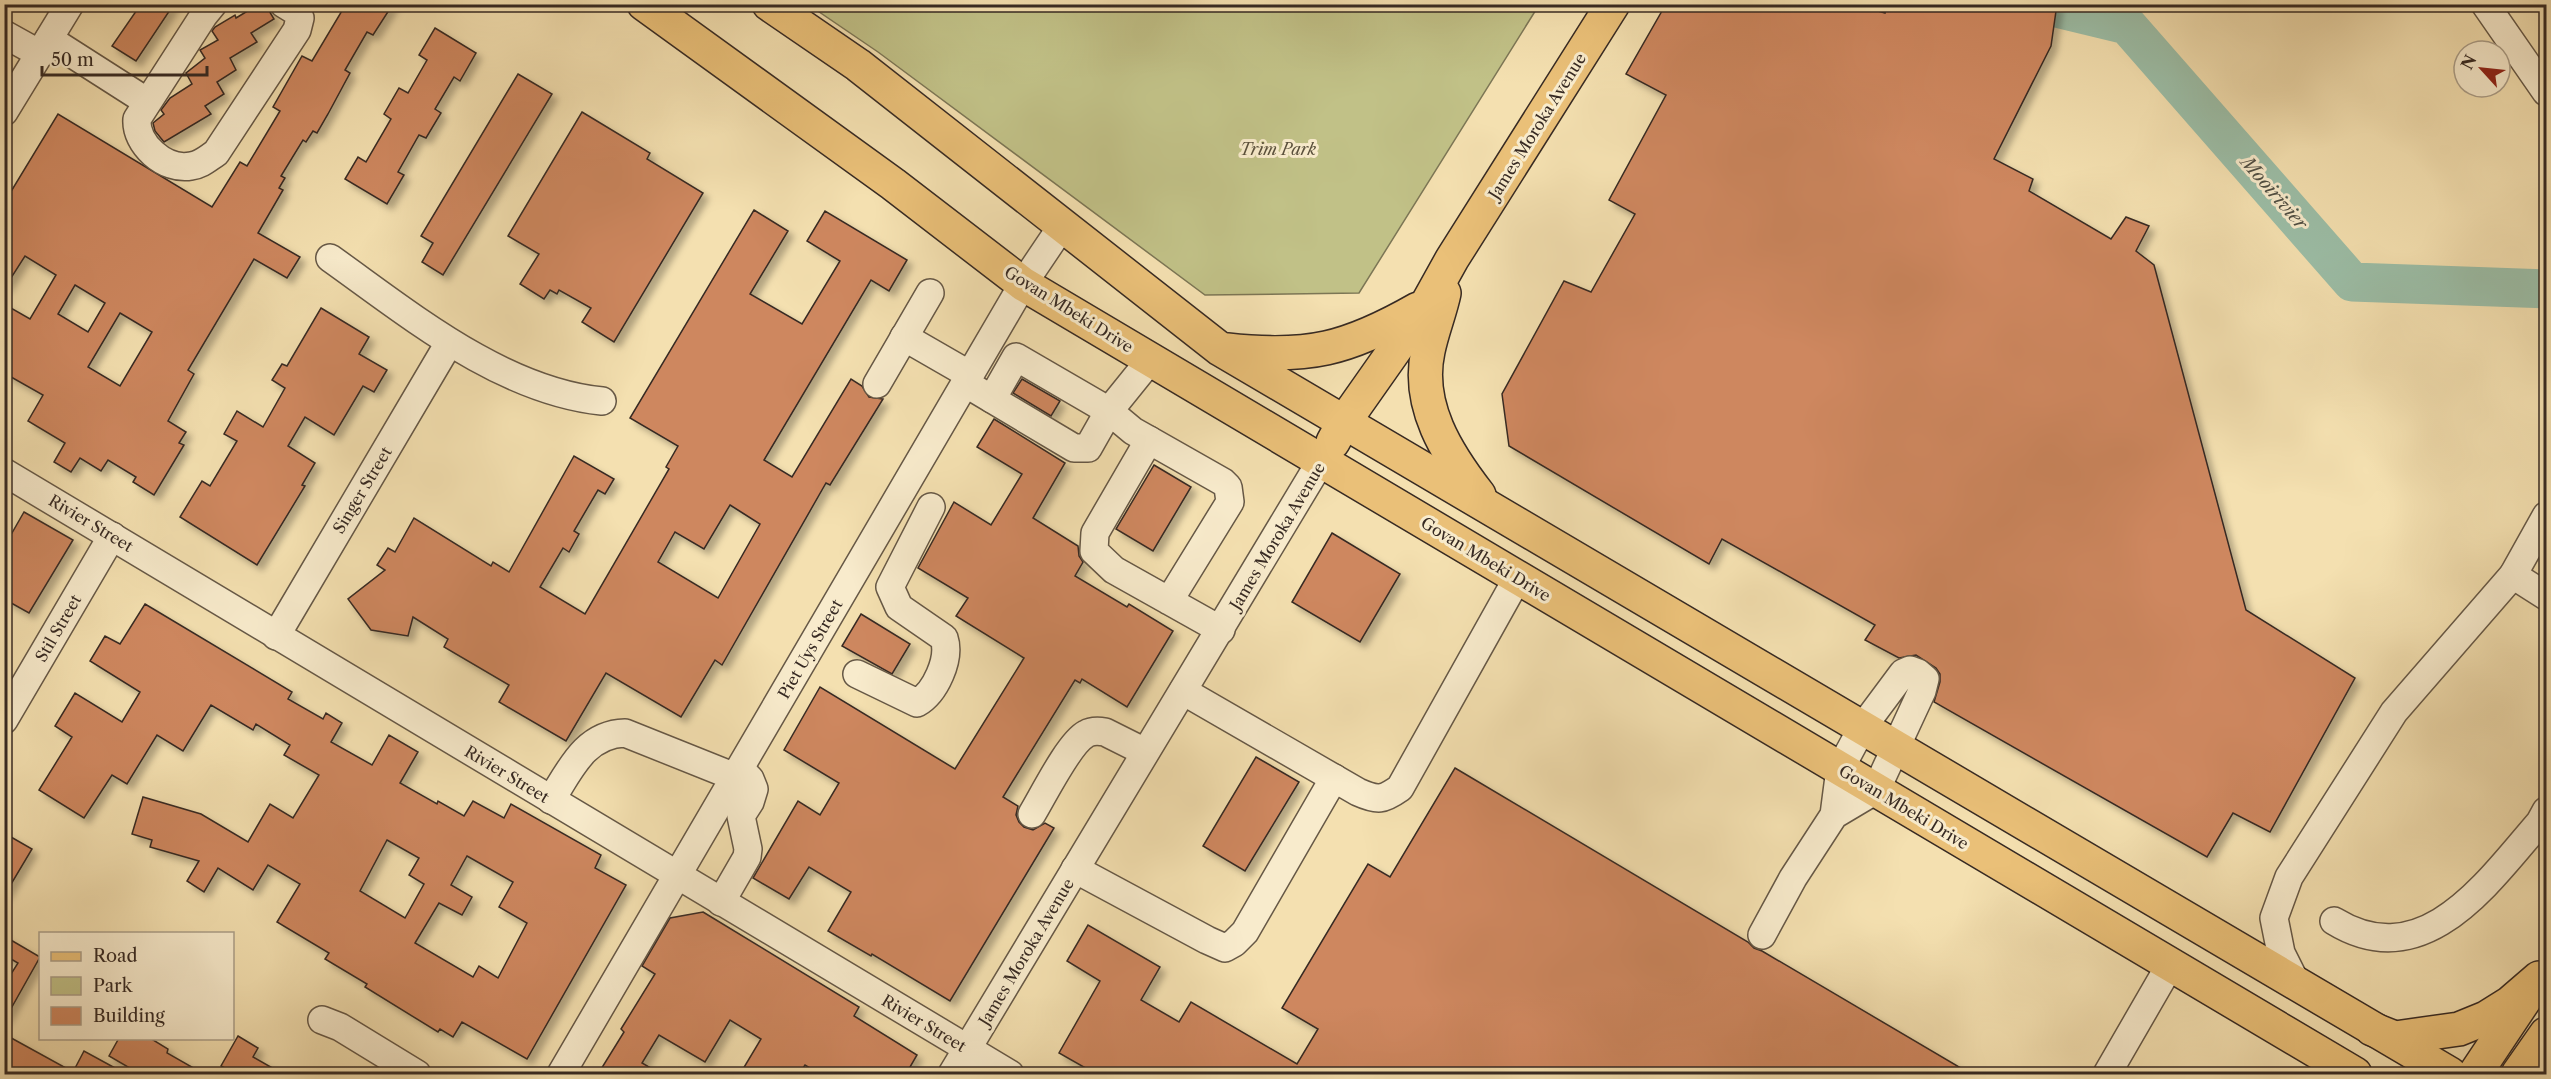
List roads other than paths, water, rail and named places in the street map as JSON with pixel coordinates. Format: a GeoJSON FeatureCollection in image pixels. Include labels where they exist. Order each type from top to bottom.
{"type":"FeatureCollection","features":[{"type":"Feature","properties":{"kind":"main road","name":"Govan Mbeki Drive"},"geometry":{"type":"LineString","coordinates":[[644,4],[892,184],[1023,284],[2355,1074]]}},
{"type":"Feature","properties":{"kind":"main road"},"geometry":{"type":"LineString","coordinates":[[770,4],[858,65],[1220,349],[2450,1074]]}},
{"type":"Feature","properties":{"kind":"main road","name":"James Moroka Avenue"},"geometry":{"type":"LineString","coordinates":[[1321,461],[1344,422],[1427,304],[1452,259],[1613,4]]}},
{"type":"Feature","properties":{"kind":"main road"},"geometry":{"type":"LineString","coordinates":[[1452,259],[1428,352],[1425,381],[1432,418],[1445,447],[1456,466],[1490,508]]}},
{"type":"Feature","properties":{"kind":"main road"},"geometry":{"type":"LineString","coordinates":[[1220,349],[1264,354],[1293,354],[1328,349],[1380,331],[1427,304]]}},
{"type":"Feature","properties":{"kind":"main road"},"geometry":{"type":"LineString","coordinates":[[2372,1029],[2396,1038],[2459,1029],[2486,1018],[2510,1003],[2543,972]]}},
{"type":"Feature","properties":{"kind":"main road"},"geometry":{"type":"LineString","coordinates":[[2475,1074],[2543,972]]}},
{"type":"Feature","properties":{"kind":"main road"},"geometry":{"type":"LineString","coordinates":[[2518,1074],[2547,1034]]}},
{"type":"Feature","properties":{"kind":"street"},"geometry":{"type":"LineString","coordinates":[[4,112],[70,4]]}},
{"type":"Feature","properties":{"kind":"street"},"geometry":{"type":"LineString","coordinates":[[213,4],[146,101],[137,119],[136,128],[143,145],[157,156],[180,167],[204,161],[216,153],[297,30],[300,18],[297,12],[284,4]]}},
{"type":"Feature","properties":{"kind":"street"},"geometry":{"type":"LineString","coordinates":[[2485,4],[2547,92]]}},
{"type":"Feature","properties":{"kind":"street"},"geometry":{"type":"LineString","coordinates":[[4,34],[44,46],[146,101]]}},
{"type":"Feature","properties":{"kind":"street","name":"Piet Uys Street"},"geometry":{"type":"LineString","coordinates":[[561,1074],[1023,284],[1062,226]]}},
{"type":"Feature","properties":{"kind":"street"},"geometry":{"type":"LineString","coordinates":[[330,258],[449,343],[543,389],[582,399],[602,401]]}},
{"type":"Feature","properties":{"kind":"street"},"geometry":{"type":"LineString","coordinates":[[877,384],[930,293]]}},
{"type":"Feature","properties":{"kind":"street"},"geometry":{"type":"LineString","coordinates":[[904,337],[968,379],[992,399],[1074,448],[1088,448],[1109,411],[1151,359]]}},
{"type":"Feature","properties":{"kind":"street","name":"Singer Street"},"geometry":{"type":"LineString","coordinates":[[276,636],[449,343]]}},
{"type":"Feature","properties":{"kind":"street"},"geometry":{"type":"LineString","coordinates":[[992,399],[1016,357],[1109,411],[1133,431],[1224,482],[1230,494],[1230,502],[1169,601]]}},
{"type":"Feature","properties":{"kind":"street"},"geometry":{"type":"LineString","coordinates":[[1149,440],[1095,532],[1094,551],[1114,570],[1221,630]]}},
{"type":"Feature","properties":{"kind":"street","name":"James Moroka Avenue"},"geometry":{"type":"LineString","coordinates":[[952,1074],[1321,461]]}},
{"type":"Feature","properties":{"kind":"street","name":"Rivier Street"},"geometry":{"type":"LineString","coordinates":[[4,472],[1010,1074]]}},
{"type":"Feature","properties":{"kind":"street"},"geometry":{"type":"LineString","coordinates":[[857,674],[917,703],[925,698],[944,664],[946,645],[944,638],[899,607],[890,587],[931,507]]}},
{"type":"Feature","properties":{"kind":"street"},"geometry":{"type":"LineString","coordinates":[[2296,983],[2281,953],[2274,918],[2289,877],[2394,712],[2517,569],[2547,516]]}},
{"type":"Feature","properties":{"kind":"street"},"geometry":{"type":"LineString","coordinates":[[887,517],[918,534]]}},
{"type":"Feature","properties":{"kind":"street","name":"Stil Street"},"geometry":{"type":"LineString","coordinates":[[4,720],[112,536]]}},
{"type":"Feature","properties":{"kind":"street"},"geometry":{"type":"LineString","coordinates":[[2517,569],[2547,578]]}},
{"type":"Feature","properties":{"kind":"street"},"geometry":{"type":"LineString","coordinates":[[2517,569],[2547,596]]}},
{"type":"Feature","properties":{"kind":"street"},"geometry":{"type":"LineString","coordinates":[[1183,691],[1373,799],[1387,798],[1400,788],[1518,577]]}},
{"type":"Feature","properties":{"kind":"street"},"geometry":{"type":"LineString","coordinates":[[1762,935],[1793,878],[1834,815],[1875,790],[1897,748],[1922,691],[1925,679],[1918,673],[1910,670],[1903,673],[1862,728],[1840,769],[1834,815]]}},
{"type":"Feature","properties":{"kind":"street"},"geometry":{"type":"LineString","coordinates":[[1032,814],[1072,748],[1086,734],[1098,730],[1105,732],[1145,752]]}},
{"type":"Feature","properties":{"kind":"street"},"geometry":{"type":"LineString","coordinates":[[551,800],[582,753],[594,741],[608,733],[625,733],[750,779],[754,789],[750,802],[741,816],[748,849],[747,857],[721,902]]}},
{"type":"Feature","properties":{"kind":"street"},"geometry":{"type":"LineString","coordinates":[[1075,869],[1225,948],[1245,932],[1334,778]]}},
{"type":"Feature","properties":{"kind":"street"},"geometry":{"type":"LineString","coordinates":[[2334,921],[2352,932],[2378,937],[2399,938],[2420,934],[2447,919],[2485,885],[2547,811]]}},
{"type":"Feature","properties":{"kind":"street"},"geometry":{"type":"LineString","coordinates":[[2107,1074],[2170,965]]}},
{"type":"Feature","properties":{"kind":"street"},"geometry":{"type":"LineString","coordinates":[[322,1020],[340,1027],[417,1074]]}},
{"type":"Feature","properties":{"kind":"waterway","name":"Mooirivier"},"geometry":{"type":"LineString","coordinates":[[2040,4],[2127,25],[2352,282],[2546,289]]}},
{"type":"Feature","properties":{"kind":"park label","name":"Trim Park"},"geometry":{"type":"Point","coordinates":[1278,149]}}]}
